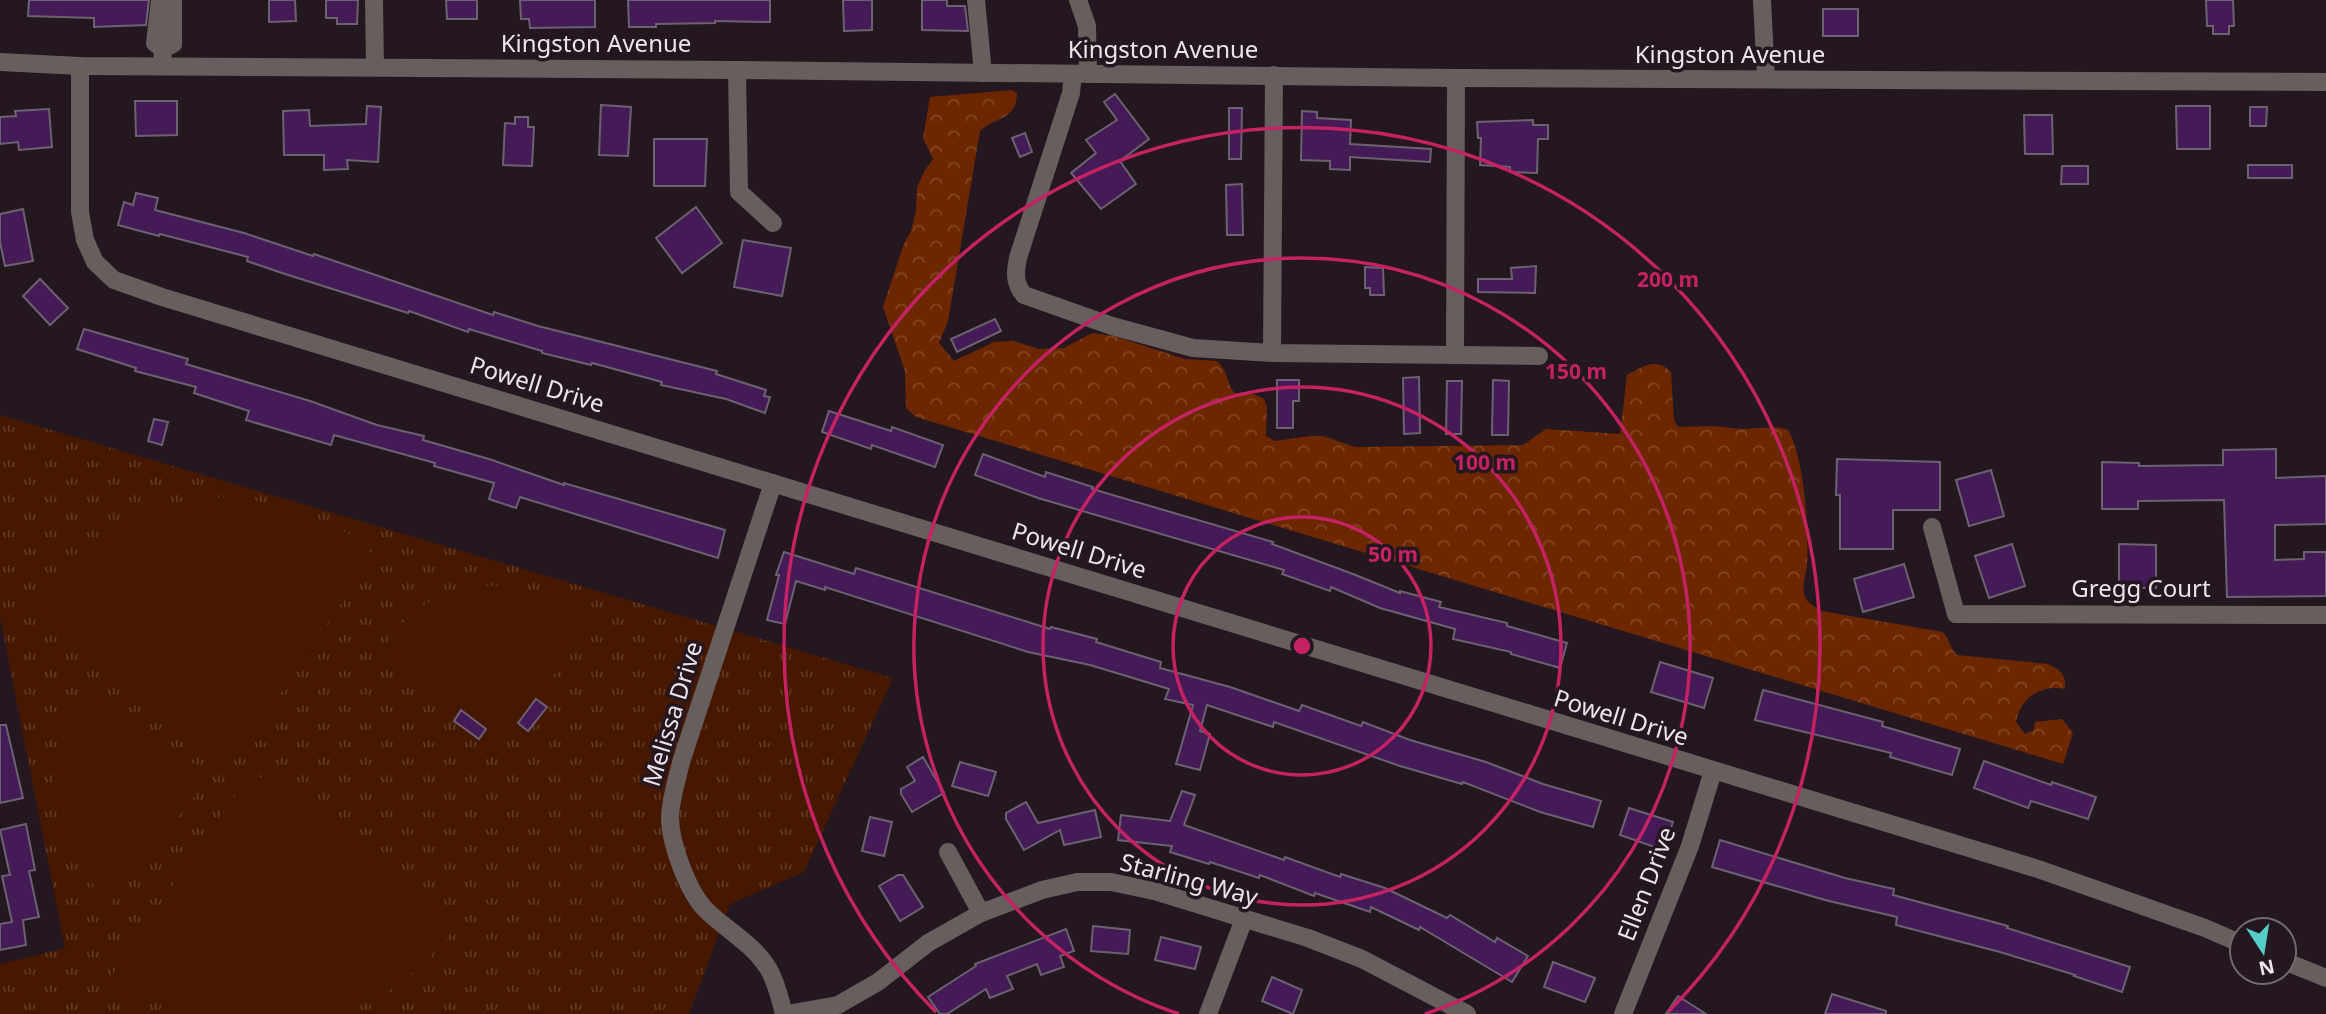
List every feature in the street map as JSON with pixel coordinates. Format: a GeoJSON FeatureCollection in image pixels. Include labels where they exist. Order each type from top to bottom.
{"type":"FeatureCollection","features":[{"type":"Feature","properties":{"kind":"street"},"geometry":{"type":"LineString","coordinates":[[160,0],[163,50]]}},
{"type":"Feature","properties":{"kind":"street"},"geometry":{"type":"LineString","coordinates":[[163,50],[173,0]]}},
{"type":"Feature","properties":{"kind":"street"},"geometry":{"type":"LineString","coordinates":[[374,0],[375,67]]}},
{"type":"Feature","properties":{"kind":"street"},"geometry":{"type":"LineString","coordinates":[[976,0],[982,73]]}},
{"type":"Feature","properties":{"kind":"street"},"geometry":{"type":"LineString","coordinates":[[1078,0],[1087,26],[1080,74],[1018,258],[1015,275],[1017,287],[1024,295],[1152,338],[1194,348],[1272,353],[1539,356]]}},
{"type":"Feature","properties":{"kind":"street"},"geometry":{"type":"LineString","coordinates":[[1762,0],[1766,79]]}},
{"type":"Feature","properties":{"kind":"street","name":"Kingston Avenue"},"geometry":{"type":"LineString","coordinates":[[0,62],[80,66],[163,50],[375,67],[1456,78],[2326,82]]}},
{"type":"Feature","properties":{"kind":"street","name":"Powell Drive"},"geometry":{"type":"LineString","coordinates":[[80,66],[80,212],[85,240],[95,262],[114,280],[162,297],[2038,869],[2228,938]]}},
{"type":"Feature","properties":{"kind":"street"},"geometry":{"type":"LineString","coordinates":[[737,70],[739,192],[773,223]]}},
{"type":"Feature","properties":{"kind":"street"},"geometry":{"type":"LineString","coordinates":[[1272,353],[1274,75]]}},
{"type":"Feature","properties":{"kind":"street"},"geometry":{"type":"LineString","coordinates":[[1455,354],[1456,78]]}},
{"type":"Feature","properties":{"kind":"street","name":"Melissa Drive"},"geometry":{"type":"LineString","coordinates":[[773,483],[682,759],[673,790],[670,819],[687,881],[704,909],[756,953],[773,976],[786,1014]]}},
{"type":"Feature","properties":{"kind":"street","name":"Gregg Court"},"geometry":{"type":"LineString","coordinates":[[1932,527],[1956,614],[2326,615]]}},
{"type":"Feature","properties":{"kind":"street","name":"Ellen Drive"},"geometry":{"type":"LineString","coordinates":[[1623,1014],[1690,846],[1713,771]]}},
{"type":"Feature","properties":{"kind":"street"},"geometry":{"type":"LineString","coordinates":[[948,852],[981,913]]}},
{"type":"Feature","properties":{"kind":"street","name":"Starling Way"},"geometry":{"type":"LineString","coordinates":[[786,1014],[838,1005],[878,982],[928,943],[981,913],[1042,890],[1077,881],[1111,882],[1154,891],[1308,939],[1362,959],[1467,1014]]}},
{"type":"Feature","properties":{"kind":"street"},"geometry":{"type":"LineString","coordinates":[[1208,1014],[1244,919]]}},
{"type":"Feature","properties":{"kind":"street"},"geometry":{"type":"LineString","coordinates":[[2298,967],[2326,978]]}},
{"type":"Feature","properties":{"kind":"green space"},"geometry":{"type":"Polygon","coordinates":[[[1012,90],[1017,93],[1010,113],[980,131],[948,321],[939,343],[954,361],[994,342],[1014,341],[1039,349],[1064,348],[1092,333],[1114,336],[1185,359],[1217,361],[1234,393],[1254,394],[1264,399],[1267,407],[1266,436],[1275,441],[1323,436],[1355,447],[1523,445],[1546,429],[1620,434],[1627,375],[1650,365],[1666,367],[1671,372],[1674,420],[1678,427],[1778,427],[1788,430],[1794,443],[1805,496],[1807,565],[1803,589],[1808,601],[1821,611],[1943,632],[1957,655],[2048,664],[2056,668],[2063,676],[2065,689],[2048,689],[2033,695],[2022,706],[2016,722],[2025,734],[2034,730],[2035,722],[2062,719],[2073,733],[2063,764],[916,417],[906,408],[905,371],[883,307],[903,246],[911,231],[916,211],[917,187],[933,159],[923,138],[930,97],[1012,90]]]}},
{"type":"Feature","properties":{"kind":"green space"},"geometry":{"type":"Polygon","coordinates":[[[0,415],[893,678],[804,872],[730,904],[689,1014],[0,1014],[0,964],[65,948],[0,617],[0,415]]]}},
{"type":"Feature","properties":{"kind":"green space"},"geometry":{"type":"Polygon","coordinates":[[[243,497],[330,524],[346,532],[373,555],[242,751],[232,756],[222,755],[33,600],[71,558],[107,532],[156,508],[199,498],[243,497]]]}},
{"type":"Feature","properties":{"kind":"green space"},"geometry":{"type":"Polygon","coordinates":[[[485,586],[501,586],[542,594],[555,599],[592,623],[509,736],[490,732],[383,652],[402,624],[425,605],[453,593],[485,586]]]}},
{"type":"Feature","properties":{"kind":"green space"},"geometry":{"type":"Polygon","coordinates":[[[83,683],[200,768],[204,784],[109,905],[71,849],[60,824],[54,799],[58,746],[83,683]]]}},
{"type":"Feature","properties":{"kind":"green space"},"geometry":{"type":"Polygon","coordinates":[[[276,776],[455,928],[417,969],[389,991],[337,1014],[181,1014],[108,981],[245,781],[276,776]]]}},
{"type":"Feature","properties":{"kind":"building"},"geometry":{"type":"Polygon","coordinates":[[[29,0],[149,0],[146,25],[94,27],[94,18],[28,16],[29,0]]]}},
{"type":"Feature","properties":{"kind":"building"},"geometry":{"type":"Polygon","coordinates":[[[269,0],[295,0],[296,21],[269,22],[269,0]]]}},
{"type":"Feature","properties":{"kind":"building"},"geometry":{"type":"Polygon","coordinates":[[[326,0],[358,0],[357,24],[337,24],[337,18],[326,18],[326,0]]]}},
{"type":"Feature","properties":{"kind":"building"},"geometry":{"type":"Polygon","coordinates":[[[446,0],[477,0],[477,19],[447,19],[446,0]]]}},
{"type":"Feature","properties":{"kind":"building"},"geometry":{"type":"Polygon","coordinates":[[[520,0],[595,0],[595,27],[530,28],[529,19],[521,19],[520,0]]]}},
{"type":"Feature","properties":{"kind":"building"},"geometry":{"type":"Polygon","coordinates":[[[628,0],[770,0],[770,22],[715,21],[629,27],[628,0]]]}},
{"type":"Feature","properties":{"kind":"building"},"geometry":{"type":"Polygon","coordinates":[[[843,0],[872,0],[872,30],[844,31],[843,0]]]}},
{"type":"Feature","properties":{"kind":"building"},"geometry":{"type":"Polygon","coordinates":[[[922,0],[947,0],[947,6],[965,6],[968,31],[922,30],[922,0]]]}},
{"type":"Feature","properties":{"kind":"building"},"geometry":{"type":"Polygon","coordinates":[[[2206,0],[2233,0],[2234,26],[2229,26],[2229,34],[2213,34],[2213,26],[2207,26],[2206,0]]]}},
{"type":"Feature","properties":{"kind":"building"},"geometry":{"type":"Polygon","coordinates":[[[1823,9],[1858,9],[1858,36],[1823,36],[1823,9]]]}},
{"type":"Feature","properties":{"kind":"building"},"geometry":{"type":"Polygon","coordinates":[[[1115,94],[1149,139],[1120,161],[1136,184],[1101,209],[1071,173],[1096,153],[1086,140],[1117,120],[1104,102],[1115,94]]]}},
{"type":"Feature","properties":{"kind":"building"},"geometry":{"type":"Polygon","coordinates":[[[135,101],[177,101],[177,135],[136,136],[135,101]]]}},
{"type":"Feature","properties":{"kind":"building"},"geometry":{"type":"Polygon","coordinates":[[[601,105],[631,107],[628,156],[599,155],[601,105]]]}},
{"type":"Feature","properties":{"kind":"building"},"geometry":{"type":"Polygon","coordinates":[[[367,106],[381,107],[378,162],[347,160],[348,169],[324,170],[324,155],[284,155],[283,111],[309,110],[310,126],[366,124],[367,106]]]}},
{"type":"Feature","properties":{"kind":"building"},"geometry":{"type":"Polygon","coordinates":[[[2176,106],[2210,106],[2210,149],[2177,149],[2176,106]]]}},
{"type":"Feature","properties":{"kind":"building"},"geometry":{"type":"Polygon","coordinates":[[[2250,107],[2267,107],[2266,126],[2250,126],[2250,107]]]}},
{"type":"Feature","properties":{"kind":"building"},"geometry":{"type":"Polygon","coordinates":[[[1229,108],[1242,108],[1241,159],[1229,159],[1229,108]]]}},
{"type":"Feature","properties":{"kind":"building"},"geometry":{"type":"Polygon","coordinates":[[[49,109],[52,147],[19,150],[18,142],[0,144],[0,117],[16,116],[15,111],[49,109]]]}},
{"type":"Feature","properties":{"kind":"building"},"geometry":{"type":"Polygon","coordinates":[[[1302,111],[1317,112],[1317,118],[1351,120],[1350,144],[1431,149],[1430,162],[1350,157],[1350,170],[1330,169],[1330,161],[1301,160],[1302,111]]]}},
{"type":"Feature","properties":{"kind":"building"},"geometry":{"type":"Polygon","coordinates":[[[2024,115],[2052,115],[2053,154],[2025,154],[2024,115]]]}},
{"type":"Feature","properties":{"kind":"building"},"geometry":{"type":"Polygon","coordinates":[[[515,117],[528,117],[528,127],[534,127],[532,166],[503,165],[505,123],[515,124],[515,117]]]}},
{"type":"Feature","properties":{"kind":"building"},"geometry":{"type":"Polygon","coordinates":[[[1533,120],[1533,125],[1548,125],[1548,139],[1538,139],[1537,173],[1510,172],[1510,167],[1480,165],[1481,138],[1478,138],[1477,122],[1533,120]]]}},
{"type":"Feature","properties":{"kind":"building"},"geometry":{"type":"Polygon","coordinates":[[[1025,133],[1032,152],[1020,157],[1012,138],[1025,133]]]}},
{"type":"Feature","properties":{"kind":"building"},"geometry":{"type":"Polygon","coordinates":[[[654,139],[707,139],[705,186],[654,186],[654,139]]]}},
{"type":"Feature","properties":{"kind":"building"},"geometry":{"type":"Polygon","coordinates":[[[2248,165],[2292,165],[2292,178],[2248,178],[2248,165]]]}},
{"type":"Feature","properties":{"kind":"building"},"geometry":{"type":"Polygon","coordinates":[[[2062,166],[2088,166],[2088,184],[2061,184],[2062,166]]]}},
{"type":"Feature","properties":{"kind":"building"},"geometry":{"type":"Polygon","coordinates":[[[1242,184],[1243,235],[1227,235],[1226,185],[1242,184]]]}},
{"type":"Feature","properties":{"kind":"building"},"geometry":{"type":"Polygon","coordinates":[[[136,193],[158,198],[155,210],[244,233],[313,256],[314,254],[493,315],[494,312],[538,326],[717,371],[716,374],[766,390],[764,396],[770,397],[765,413],[726,399],[661,385],[662,382],[592,363],[591,365],[542,353],[469,329],[468,332],[409,311],[408,313],[282,273],[247,261],[248,257],[118,225],[124,202],[133,205],[136,193]]]}},
{"type":"Feature","properties":{"kind":"building"},"geometry":{"type":"Polygon","coordinates":[[[696,207],[722,243],[682,273],[656,238],[696,207]]]}},
{"type":"Feature","properties":{"kind":"building"},"geometry":{"type":"Polygon","coordinates":[[[23,209],[33,261],[5,266],[0,242],[0,214],[23,209]]]}},
{"type":"Feature","properties":{"kind":"building"},"geometry":{"type":"Polygon","coordinates":[[[743,240],[791,248],[782,296],[734,287],[743,240]]]}},
{"type":"Feature","properties":{"kind":"building"},"geometry":{"type":"Polygon","coordinates":[[[1536,266],[1535,293],[1478,292],[1478,279],[1512,279],[1511,268],[1536,266]]]}},
{"type":"Feature","properties":{"kind":"building"},"geometry":{"type":"Polygon","coordinates":[[[1365,267],[1383,268],[1384,295],[1370,295],[1370,288],[1365,288],[1365,267]]]}},
{"type":"Feature","properties":{"kind":"building"},"geometry":{"type":"Polygon","coordinates":[[[40,279],[68,308],[50,325],[23,296],[40,279]]]}},
{"type":"Feature","properties":{"kind":"building"},"geometry":{"type":"Polygon","coordinates":[[[995,319],[1001,331],[957,352],[951,339],[995,319]]]}},
{"type":"Feature","properties":{"kind":"building"},"geometry":{"type":"Polygon","coordinates":[[[84,329],[188,359],[186,364],[310,401],[377,425],[424,436],[423,440],[564,485],[725,530],[718,558],[520,497],[516,508],[489,499],[494,483],[434,466],[435,463],[334,435],[331,445],[246,420],[249,411],[194,393],[196,387],[135,371],[136,368],[77,349],[84,329]]]}},
{"type":"Feature","properties":{"kind":"building"},"geometry":{"type":"Polygon","coordinates":[[[1419,377],[1420,433],[1404,434],[1403,378],[1419,377]]]}},
{"type":"Feature","properties":{"kind":"building"},"geometry":{"type":"Polygon","coordinates":[[[1277,380],[1299,380],[1299,401],[1293,401],[1293,428],[1277,428],[1277,380]]]}},
{"type":"Feature","properties":{"kind":"building"},"geometry":{"type":"Polygon","coordinates":[[[1493,380],[1509,381],[1508,435],[1492,435],[1493,380]]]}},
{"type":"Feature","properties":{"kind":"building"},"geometry":{"type":"Polygon","coordinates":[[[1447,381],[1462,381],[1461,434],[1446,434],[1447,381]]]}},
{"type":"Feature","properties":{"kind":"building"},"geometry":{"type":"Polygon","coordinates":[[[829,411],[891,431],[892,427],[943,445],[935,467],[872,445],[871,449],[822,432],[829,411]]]}},
{"type":"Feature","properties":{"kind":"building"},"geometry":{"type":"Polygon","coordinates":[[[154,419],[168,422],[162,445],[148,441],[154,419]]]}},
{"type":"Feature","properties":{"kind":"building"},"geometry":{"type":"Polygon","coordinates":[[[2276,449],[2276,478],[2326,476],[2326,524],[2275,525],[2275,560],[2304,559],[2304,552],[2326,552],[2326,596],[2227,597],[2224,500],[2138,501],[2138,509],[2102,509],[2102,462],[2139,463],[2139,466],[2223,465],[2223,450],[2276,449]]]}},
{"type":"Feature","properties":{"kind":"building"},"geometry":{"type":"Polygon","coordinates":[[[983,454],[1045,477],[1046,472],[1093,487],[1092,489],[1273,542],[1272,544],[1400,593],[1441,602],[1439,607],[1507,623],[1507,626],[1567,643],[1560,668],[1511,652],[1453,639],[1455,629],[1380,608],[1331,587],[1330,591],[1282,574],[1284,570],[1038,498],[975,475],[983,454]]]}},
{"type":"Feature","properties":{"kind":"building"},"geometry":{"type":"Polygon","coordinates":[[[1837,459],[1940,462],[1940,510],[1893,510],[1893,549],[1840,549],[1840,495],[1836,495],[1837,459]]]}},
{"type":"Feature","properties":{"kind":"building"},"geometry":{"type":"Polygon","coordinates":[[[1991,470],[2004,516],[1969,526],[1956,480],[1991,470]]]}},
{"type":"Feature","properties":{"kind":"building"},"geometry":{"type":"Polygon","coordinates":[[[2012,544],[2025,586],[1989,598],[1975,556],[2012,544]]]}},
{"type":"Feature","properties":{"kind":"building"},"geometry":{"type":"Polygon","coordinates":[[[2119,544],[2156,545],[2156,588],[2119,588],[2119,544]]]}},
{"type":"Feature","properties":{"kind":"building"},"geometry":{"type":"Polygon","coordinates":[[[784,552],[854,574],[856,568],[1050,629],[1051,627],[1097,639],[1096,642],[1161,662],[1160,668],[1230,687],[1299,711],[1302,705],[1361,726],[1363,722],[1410,740],[1486,762],[1543,784],[1601,801],[1593,827],[1540,812],[1463,782],[1462,784],[1400,766],[1274,722],[1273,727],[1207,705],[1200,731],[1210,734],[1200,770],[1176,764],[1193,705],[1165,699],[1169,689],[1090,665],[1028,652],[825,587],[825,590],[796,581],[785,624],[767,620],[779,575],[776,575],[784,552]]]}},
{"type":"Feature","properties":{"kind":"building"},"geometry":{"type":"Polygon","coordinates":[[[1904,564],[1914,597],[1863,612],[1854,579],[1904,564]]]}},
{"type":"Feature","properties":{"kind":"building"},"geometry":{"type":"Polygon","coordinates":[[[1660,662],[1713,678],[1704,708],[1651,692],[1660,662]]]}},
{"type":"Feature","properties":{"kind":"building"},"geometry":{"type":"Polygon","coordinates":[[[1763,690],[1883,722],[1882,726],[1960,749],[1952,775],[1890,757],[1891,753],[1755,720],[1763,690]]]}},
{"type":"Feature","properties":{"kind":"building"},"geometry":{"type":"Polygon","coordinates":[[[536,699],[547,707],[528,731],[518,723],[536,699]]]}},
{"type":"Feature","properties":{"kind":"building"},"geometry":{"type":"Polygon","coordinates":[[[461,710],[486,729],[479,739],[454,721],[461,710]]]}},
{"type":"Feature","properties":{"kind":"building"},"geometry":{"type":"Polygon","coordinates":[[[0,725],[6,725],[23,798],[0,803],[0,725]]]}},
{"type":"Feature","properties":{"kind":"building"},"geometry":{"type":"Polygon","coordinates":[[[923,757],[944,793],[912,812],[901,794],[901,789],[915,781],[907,767],[923,757]]]}},
{"type":"Feature","properties":{"kind":"building"},"geometry":{"type":"Polygon","coordinates":[[[1984,761],[2051,785],[2052,782],[2096,797],[2088,819],[2031,801],[2028,808],[1974,788],[1984,761]]]}},
{"type":"Feature","properties":{"kind":"building"},"geometry":{"type":"Polygon","coordinates":[[[960,762],[996,772],[988,796],[952,786],[960,762]]]}},
{"type":"Feature","properties":{"kind":"building"},"geometry":{"type":"Polygon","coordinates":[[[1182,791],[1195,795],[1184,825],[1284,860],[1285,857],[1340,877],[1341,874],[1385,888],[1447,918],[1450,915],[1495,942],[1497,938],[1528,956],[1512,982],[1420,927],[1419,930],[1371,907],[1370,912],[1315,893],[1314,896],[1260,875],[1259,878],[1210,862],[1209,864],[1170,852],[1172,846],[1118,840],[1121,815],[1170,821],[1182,791]]]}},
{"type":"Feature","properties":{"kind":"building"},"geometry":{"type":"Polygon","coordinates":[[[1026,802],[1038,823],[1095,810],[1101,837],[1064,845],[1060,830],[1024,850],[1006,819],[1006,813],[1026,802]]]}},
{"type":"Feature","properties":{"kind":"building"},"geometry":{"type":"Polygon","coordinates":[[[1629,808],[1673,822],[1663,850],[1620,835],[1629,808]]]}},
{"type":"Feature","properties":{"kind":"building"},"geometry":{"type":"Polygon","coordinates":[[[870,817],[892,822],[884,856],[862,851],[870,817]]]}},
{"type":"Feature","properties":{"kind":"building"},"geometry":{"type":"Polygon","coordinates":[[[26,824],[35,870],[29,871],[39,917],[23,920],[26,945],[0,950],[0,924],[12,922],[2,876],[10,875],[0,830],[26,824]]]}},
{"type":"Feature","properties":{"kind":"building"},"geometry":{"type":"Polygon","coordinates":[[[1720,840],[1845,878],[1894,889],[1893,895],[2008,926],[2007,928],[2130,967],[2122,992],[2000,952],[1896,925],[1897,917],[1825,900],[1712,867],[1720,840]]]}},
{"type":"Feature","properties":{"kind":"building"},"geometry":{"type":"Polygon","coordinates":[[[903,875],[923,907],[900,921],[879,886],[903,875]]]}},
{"type":"Feature","properties":{"kind":"building"},"geometry":{"type":"Polygon","coordinates":[[[1093,926],[1130,930],[1128,954],[1091,951],[1093,926]]]}},
{"type":"Feature","properties":{"kind":"building"},"geometry":{"type":"Polygon","coordinates":[[[1066,929],[1074,951],[1060,956],[1064,967],[1041,975],[1037,964],[1007,976],[1013,989],[990,998],[986,989],[947,1014],[940,1014],[928,997],[976,966],[975,964],[1066,929]]]}},
{"type":"Feature","properties":{"kind":"building"},"geometry":{"type":"Polygon","coordinates":[[[1161,937],[1201,947],[1195,969],[1155,960],[1161,937]]]}},
{"type":"Feature","properties":{"kind":"building"},"geometry":{"type":"Polygon","coordinates":[[[1553,962],[1595,978],[1585,1002],[1544,987],[1553,962]]]}},
{"type":"Feature","properties":{"kind":"building"},"geometry":{"type":"Polygon","coordinates":[[[1272,977],[1302,990],[1293,1014],[1262,1001],[1272,977]]]}},
{"type":"Feature","properties":{"kind":"building"},"geometry":{"type":"Polygon","coordinates":[[[1832,994],[1886,1011],[1886,1014],[1825,1014],[1832,994]]]}},
{"type":"Feature","properties":{"kind":"building"},"geometry":{"type":"Polygon","coordinates":[[[1678,996],[1706,1014],[1666,1014],[1678,996]]]}}]}
